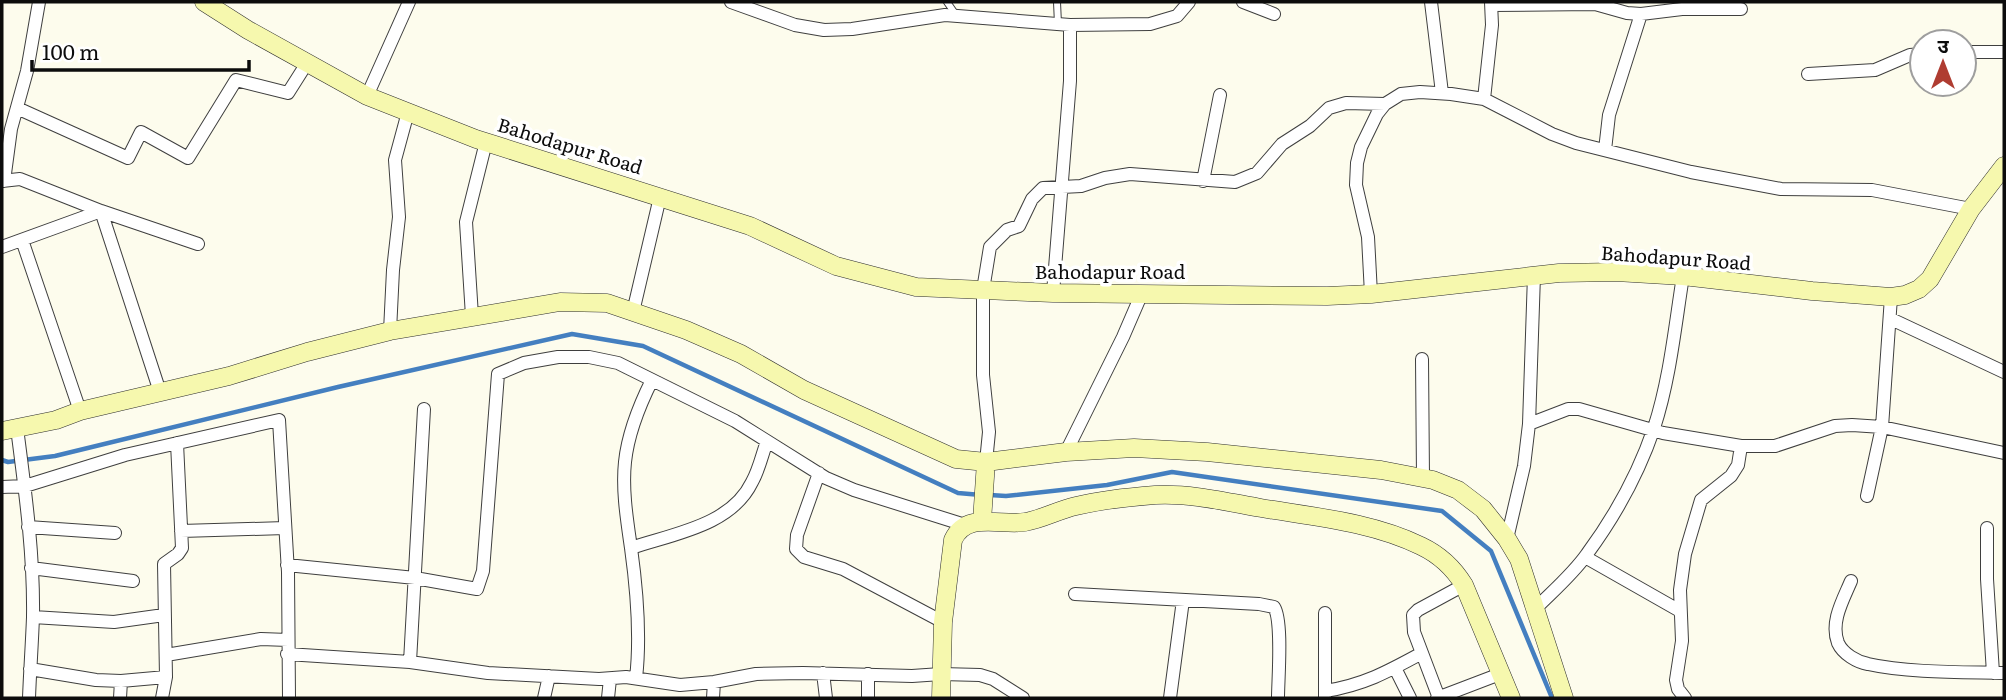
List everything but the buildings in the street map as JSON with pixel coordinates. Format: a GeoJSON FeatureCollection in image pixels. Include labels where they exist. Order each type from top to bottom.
{"type":"FeatureCollection","features":[{"type":"Feature","properties":{"kind":"street"},"geometry":{"type":"LineString","coordinates":[[39,2],[27,71],[11,129],[3,181],[20,179],[101,212],[198,244]]}},
{"type":"Feature","properties":{"kind":"street","name":"Bahodapur Road"},"geometry":{"type":"LineString","coordinates":[[204,2],[248,30],[367,96],[486,142],[750,226],[836,266],[916,287],[1053,293],[1371,294],[1559,272],[1616,272],[1892,297],[1919,289],[1930,279],[1971,209],[2004,166]]}},
{"type":"Feature","properties":{"kind":"street"},"geometry":{"type":"LineString","coordinates":[[367,96],[409,2]]}},
{"type":"Feature","properties":{"kind":"street"},"geometry":{"type":"LineString","coordinates":[[731,2],[795,25],[824,30],[852,29],[945,15],[1064,24],[1150,24],[1177,16],[1189,2]]}},
{"type":"Feature","properties":{"kind":"street"},"geometry":{"type":"LineString","coordinates":[[1242,2],[1275,15]]}},
{"type":"Feature","properties":{"kind":"street"},"geometry":{"type":"LineString","coordinates":[[1431,2],[1442,93]]}},
{"type":"Feature","properties":{"kind":"street"},"geometry":{"type":"LineString","coordinates":[[1485,99],[1492,3],[1604,3],[1627,13],[1641,14],[1682,9],[1741,9]]}},
{"type":"Feature","properties":{"kind":"street"},"geometry":{"type":"LineString","coordinates":[[1605,150],[1609,115],[1641,14]]}},
{"type":"Feature","properties":{"kind":"street"},"geometry":{"type":"LineString","coordinates":[[1053,293],[1070,81],[1064,24]]}},
{"type":"Feature","properties":{"kind":"street"},"geometry":{"type":"LineString","coordinates":[[1978,52],[2004,52]]}},
{"type":"Feature","properties":{"kind":"street"},"geometry":{"type":"LineString","coordinates":[[1808,74],[1875,70],[1908,56]]}},
{"type":"Feature","properties":{"kind":"street"},"geometry":{"type":"LineString","coordinates":[[17,108],[128,158],[141,132],[188,158],[236,80],[288,93],[307,62]]}},
{"type":"Feature","properties":{"kind":"street"},"geometry":{"type":"LineString","coordinates":[[1371,294],[1368,237],[1356,185],[1357,163],[1367,132],[1385,104],[1401,94],[1442,93],[1485,99],[1552,134],[1576,143],[1679,169],[1781,189],[1872,190],[1951,203],[1971,209]]}},
{"type":"Feature","properties":{"kind":"street"},"geometry":{"type":"LineString","coordinates":[[1203,181],[1220,95]]}},
{"type":"Feature","properties":{"kind":"street"},"geometry":{"type":"LineString","coordinates":[[940,698],[943,622],[953,540],[977,519],[985,469],[989,432],[983,375],[983,290],[990,247],[1007,230],[1019,226],[1032,199],[1043,188],[1061,188],[1130,174],[1236,182],[1257,173],[1282,144],[1337,105],[1385,104]]}},
{"type":"Feature","properties":{"kind":"street"},"geometry":{"type":"LineString","coordinates":[[390,331],[399,217],[395,160],[408,112]]}},
{"type":"Feature","properties":{"kind":"street"},"geometry":{"type":"LineString","coordinates":[[472,316],[466,222],[486,142]]}},
{"type":"Feature","properties":{"kind":"street"},"geometry":{"type":"LineString","coordinates":[[633,312],[660,197]]}},
{"type":"Feature","properties":{"kind":"street"},"geometry":{"type":"LineString","coordinates":[[2,247],[101,212]]}},
{"type":"Feature","properties":{"kind":"street"},"geometry":{"type":"LineString","coordinates":[[101,212],[160,392]]}},
{"type":"Feature","properties":{"kind":"street"},"geometry":{"type":"LineString","coordinates":[[22,240],[80,411]]}},
{"type":"Feature","properties":{"kind":"street"},"geometry":{"type":"LineString","coordinates":[[1507,539],[1524,466],[1529,424],[1534,275]]}},
{"type":"Feature","properties":{"kind":"street"},"geometry":{"type":"LineString","coordinates":[[1536,608],[1586,557],[1613,517],[1653,429],[1664,384],[1683,276]]}},
{"type":"Feature","properties":{"kind":"street"},"geometry":{"type":"LineString","coordinates":[[1066,453],[1142,293]]}},
{"type":"Feature","properties":{"kind":"street"},"geometry":{"type":"LineString","coordinates":[[1867,496],[1882,428],[1892,297]]}},
{"type":"Feature","properties":{"kind":"street"},"geometry":{"type":"LineString","coordinates":[[29,698],[33,617],[31,568],[24,482],[12,433],[80,411],[229,376],[307,352],[390,331],[560,302],[607,303],[686,330],[741,354],[804,390],[910,440],[985,469],[1066,453],[1134,448],[1207,452],[1381,470],[1423,478],[1458,490],[1483,509],[1519,559],[1564,698]]}},
{"type":"Feature","properties":{"kind":"street"},"geometry":{"type":"LineString","coordinates":[[1891,319],[2004,372]]}},
{"type":"Feature","properties":{"kind":"street"},"geometry":{"type":"LineString","coordinates":[[287,565],[415,578],[477,589],[484,571],[498,374],[524,363],[558,357],[589,357],[618,363],[735,421],[818,473],[854,490],[977,519],[1028,521],[1075,506],[1158,495],[1193,497],[1354,523],[1395,535],[1442,557],[1456,572],[1464,585],[1511,698]]}},
{"type":"Feature","properties":{"kind":"street"},"geometry":{"type":"LineString","coordinates":[[1422,359],[1423,478]]}},
{"type":"Feature","properties":{"kind":"street"},"geometry":{"type":"LineString","coordinates":[[636,678],[640,647],[626,513],[625,462],[637,410],[652,380]]}},
{"type":"Feature","properties":{"kind":"street"},"geometry":{"type":"LineString","coordinates":[[410,662],[424,409]]}},
{"type":"Feature","properties":{"kind":"street"},"geometry":{"type":"LineString","coordinates":[[1529,424],[1568,409],[1579,409],[1707,442],[1741,446],[1775,446],[1835,426],[1882,428],[2004,453]]}},
{"type":"Feature","properties":{"kind":"street"},"geometry":{"type":"LineString","coordinates":[[2,487],[125,455],[279,420],[287,565],[289,698]]}},
{"type":"Feature","properties":{"kind":"street"},"geometry":{"type":"LineString","coordinates":[[631,548],[698,527],[724,514],[752,484],[767,441]]}},
{"type":"Feature","properties":{"kind":"street"},"geometry":{"type":"LineString","coordinates":[[162,698],[166,677],[164,564],[178,554],[181,548],[177,443]]}},
{"type":"Feature","properties":{"kind":"street"},"geometry":{"type":"LineString","coordinates":[[1685,698],[1678,689],[1676,680],[1682,641],[1679,590],[1685,554],[1701,500],[1731,476],[1738,465],[1741,446]]}},
{"type":"Feature","properties":{"kind":"street"},"geometry":{"type":"LineString","coordinates":[[818,473],[797,535],[796,549],[804,557],[843,569],[943,622]]}},
{"type":"Feature","properties":{"kind":"street"},"geometry":{"type":"LineString","coordinates":[[28,527],[115,533]]}},
{"type":"Feature","properties":{"kind":"street"},"geometry":{"type":"LineString","coordinates":[[181,531],[285,528]]}},
{"type":"Feature","properties":{"kind":"street"},"geometry":{"type":"LineString","coordinates":[[1851,581],[1837,615],[1836,631],[1839,645],[1847,655],[1867,664],[1931,671],[1998,673],[1987,579],[1987,528]]}},
{"type":"Feature","properties":{"kind":"street"},"geometry":{"type":"LineString","coordinates":[[1586,557],[1679,611]]}},
{"type":"Feature","properties":{"kind":"street"},"geometry":{"type":"LineString","coordinates":[[31,568],[133,581]]}},
{"type":"Feature","properties":{"kind":"street"},"geometry":{"type":"LineString","coordinates":[[1464,585],[1413,615],[1412,621],[1438,698],[1500,674]]}},
{"type":"Feature","properties":{"kind":"street"},"geometry":{"type":"LineString","coordinates":[[1075,594],[1268,604],[1275,607],[1279,625],[1278,698]]}},
{"type":"Feature","properties":{"kind":"street"},"geometry":{"type":"LineString","coordinates":[[1170,698],[1183,600]]}},
{"type":"Feature","properties":{"kind":"street"},"geometry":{"type":"LineString","coordinates":[[1325,613],[1325,695],[1377,678],[1422,653]]}},
{"type":"Feature","properties":{"kind":"street"},"geometry":{"type":"LineString","coordinates":[[33,617],[114,622],[164,615]]}},
{"type":"Feature","properties":{"kind":"street"},"geometry":{"type":"LineString","coordinates":[[166,654],[261,639],[288,647],[488,673],[636,678],[680,685],[756,674],[980,675],[993,679],[1023,698]]}},
{"type":"Feature","properties":{"kind":"street"},"geometry":{"type":"LineString","coordinates":[[1395,668],[1410,698]]}},
{"type":"Feature","properties":{"kind":"street"},"geometry":{"type":"LineString","coordinates":[[30,669],[96,680],[166,677]]}},
{"type":"Feature","properties":{"kind":"street"},"geometry":{"type":"LineString","coordinates":[[823,673],[826,698]]}},
{"type":"Feature","properties":{"kind":"street"},"geometry":{"type":"LineString","coordinates":[[868,674],[868,698]]}},
{"type":"Feature","properties":{"kind":"street"},"geometry":{"type":"LineString","coordinates":[[544,698],[549,676]]}},
{"type":"Feature","properties":{"kind":"street"},"geometry":{"type":"LineString","coordinates":[[608,698],[610,678]]}},
{"type":"Feature","properties":{"kind":"street"},"geometry":{"type":"LineString","coordinates":[[120,698],[121,681]]}},
{"type":"Feature","properties":{"kind":"street"},"geometry":{"type":"LineString","coordinates":[[713,698],[715,682]]}},
{"type":"Feature","properties":{"kind":"lane"},"geometry":{"type":"LineString","coordinates":[[947,2],[957,16]]}},
{"type":"Feature","properties":{"kind":"lane"},"geometry":{"type":"LineString","coordinates":[[1057,2],[1064,24]]}},
{"type":"Feature","properties":{"kind":"waterway"},"geometry":{"type":"LineString","coordinates":[[2,460],[8,462],[55,456],[338,387],[572,334],[643,346],[958,493],[981,495]]}},
{"type":"Feature","properties":{"kind":"waterway"},"geometry":{"type":"LineString","coordinates":[[990,495],[1006,496],[1107,485],[1172,472],[1442,511],[1491,551],[1552,698]]}}]}
